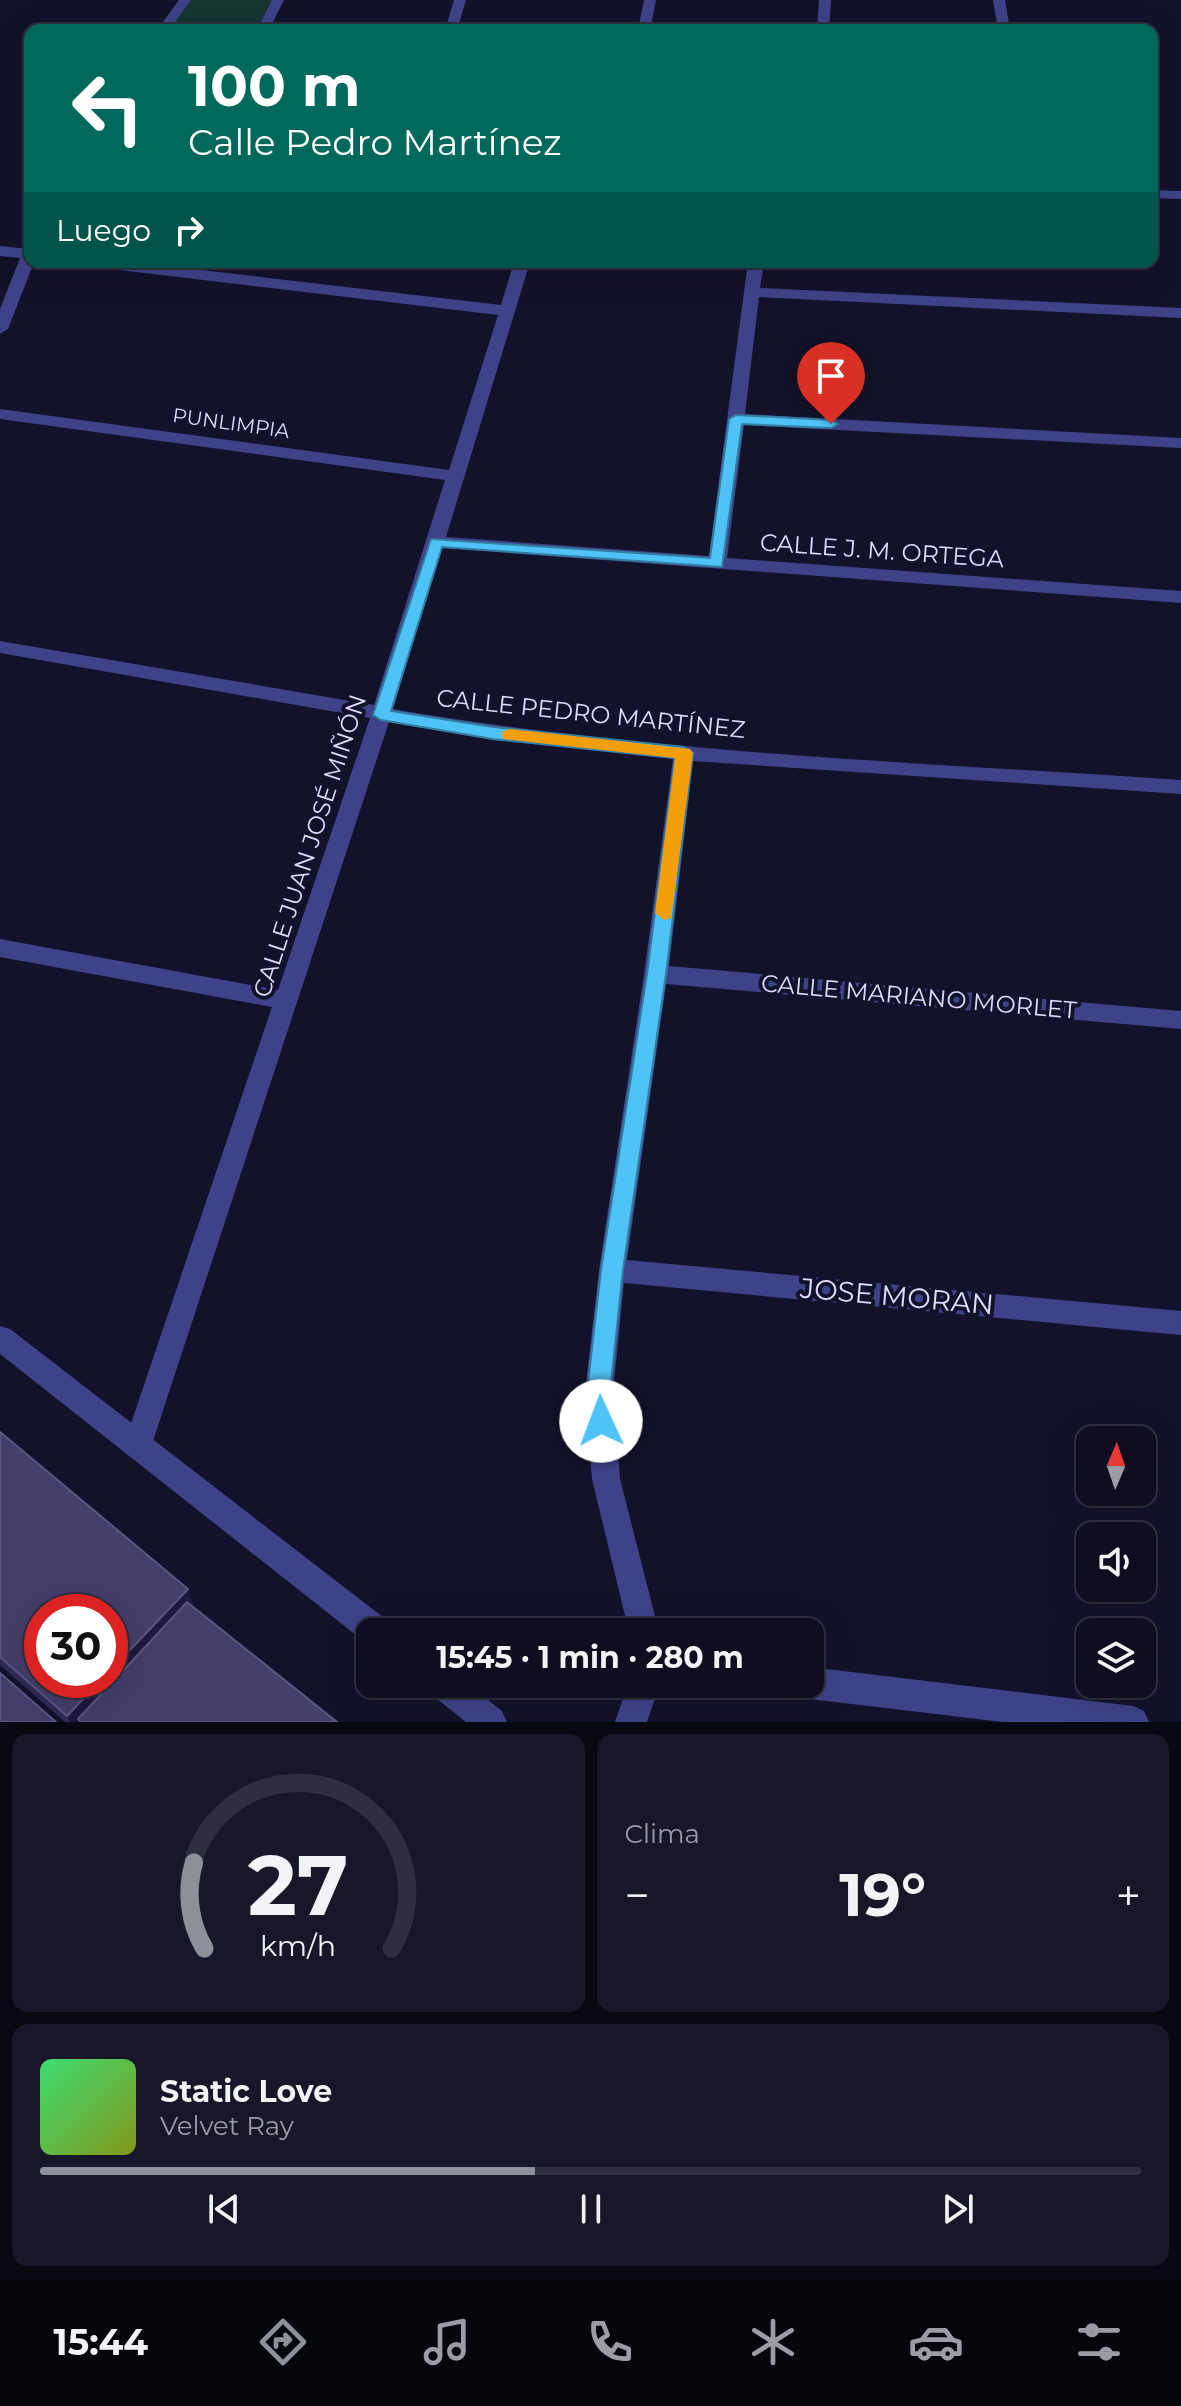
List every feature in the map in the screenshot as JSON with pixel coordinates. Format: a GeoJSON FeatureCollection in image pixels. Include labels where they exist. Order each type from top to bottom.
{"type":"FeatureCollection","features":[{"type":"Feature","properties":{"kind":"street"},"geometry":{"type":"LineString","coordinates":[[167,24],[185,0]]}},
{"type":"Feature","properties":{"kind":"street"},"geometry":{"type":"LineString","coordinates":[[266,24],[278,0]]}},
{"type":"Feature","properties":{"kind":"street"},"geometry":{"type":"LineString","coordinates":[[453,24],[460,0]]}},
{"type":"Feature","properties":{"kind":"street"},"geometry":{"type":"LineString","coordinates":[[645,24],[650,0]]}},
{"type":"Feature","properties":{"kind":"street"},"geometry":{"type":"LineString","coordinates":[[823,24],[825,0]]}},
{"type":"Feature","properties":{"kind":"street"},"geometry":{"type":"LineString","coordinates":[[999,0],[1003,24]]}},
{"type":"Feature","properties":{"kind":"street"},"geometry":{"type":"LineString","coordinates":[[1158,194],[1181,195]]}},
{"type":"Feature","properties":{"kind":"street"},"geometry":{"type":"LineString","coordinates":[[0,251],[24,253]]}},
{"type":"Feature","properties":{"kind":"street"},"geometry":{"type":"LineString","coordinates":[[0,329],[24,268]]}},
{"type":"Feature","properties":{"kind":"street"},"geometry":{"type":"LineString","coordinates":[[145,268],[508,311]]}},
{"type":"Feature","properties":{"kind":"street","name":"CALLE JUAN JOSÉ MIÑÓN"},"geometry":{"type":"LineString","coordinates":[[138,1444],[381,715],[520,268]]}},
{"type":"Feature","properties":{"kind":"street"},"geometry":{"type":"LineString","coordinates":[[717,564],[755,268]]}},
{"type":"Feature","properties":{"kind":"street"},"geometry":{"type":"LineString","coordinates":[[752,292],[1181,313]]}},
{"type":"Feature","properties":{"kind":"street","name":"PUNLIMPIA"},"geometry":{"type":"LineString","coordinates":[[0,414],[456,476]]}},
{"type":"Feature","properties":{"kind":"street"},"geometry":{"type":"LineString","coordinates":[[736,419],[1181,443]]}},
{"type":"Feature","properties":{"kind":"street","name":"CALLE J. M. ORTEGA"},"geometry":{"type":"LineString","coordinates":[[436,542],[1181,597]]}},
{"type":"Feature","properties":{"kind":"street","name":"CALLE PEDRO MARTÍNEZ"},"geometry":{"type":"LineString","coordinates":[[0,647],[493,733],[684,753],[1181,787]]}},
{"type":"Feature","properties":{"kind":"street"},"geometry":{"type":"LineString","coordinates":[[641,1618],[606,1479],[599,1392],[612,1270],[656,974],[684,753]]}},
{"type":"Feature","properties":{"kind":"street"},"geometry":{"type":"LineString","coordinates":[[0,948],[287,1001]]}},
{"type":"Feature","properties":{"kind":"street","name":"CALLE MARIANO MORLET"},"geometry":{"type":"LineString","coordinates":[[656,974],[1181,1020]]}},
{"type":"Feature","properties":{"kind":"street","name":"JOSE MORAN"},"geometry":{"type":"LineString","coordinates":[[612,1270],[1181,1323]]}},
{"type":"Feature","properties":{"kind":"street"},"geometry":{"type":"LineString","coordinates":[[0,1338],[359,1618]]}},
{"type":"Feature","properties":{"kind":"street"},"geometry":{"type":"LineString","coordinates":[[824,1685],[1133,1722]]}},
{"type":"Feature","properties":{"kind":"street"},"geometry":{"type":"LineString","coordinates":[[461,1698],[491,1722]]}},
{"type":"Feature","properties":{"kind":"street"},"geometry":{"type":"LineString","coordinates":[[631,1722],[639,1698]]}},
{"type":"Feature","properties":{"kind":"green space"},"geometry":{"type":"Polygon","coordinates":[[[185,0],[278,0],[266,24],[167,24],[185,0]]]}},
{"type":"Feature","properties":{"kind":"building"},"geometry":{"type":"Polygon","coordinates":[[[0,1432],[188,1589],[128,1652],[128,1594],[24,1594],[24,1678],[0,1657],[0,1432]]]}},
{"type":"Feature","properties":{"kind":"building"},"geometry":{"type":"Polygon","coordinates":[[[187,1602],[337,1722],[81,1722],[78,1719],[98,1698],[128,1698],[128,1665],[187,1602]]]}},
{"type":"Feature","properties":{"kind":"building"},"geometry":{"type":"Polygon","coordinates":[[[0,1673],[24,1694],[24,1698],[29,1698],[56,1722],[0,1722],[0,1673]]]}},
{"type":"Feature","properties":{"kind":"building"},"geometry":{"type":"Polygon","coordinates":[[[47,1698],[84,1698],[67,1716],[47,1698]]]}},
{"type":"Feature","properties":{"kind":"slow traffic"},"geometry":{"type":"LineString","coordinates":[[510,735],[684,753],[664,913]]}},
{"type":"Feature","properties":{"kind":"route"},"geometry":{"type":"LineString","coordinates":[[601,1421],[599,1392],[612,1270],[656,974],[684,753],[493,733],[381,715],[436,542],[717,564],[736,419],[831,424]]}}]}
